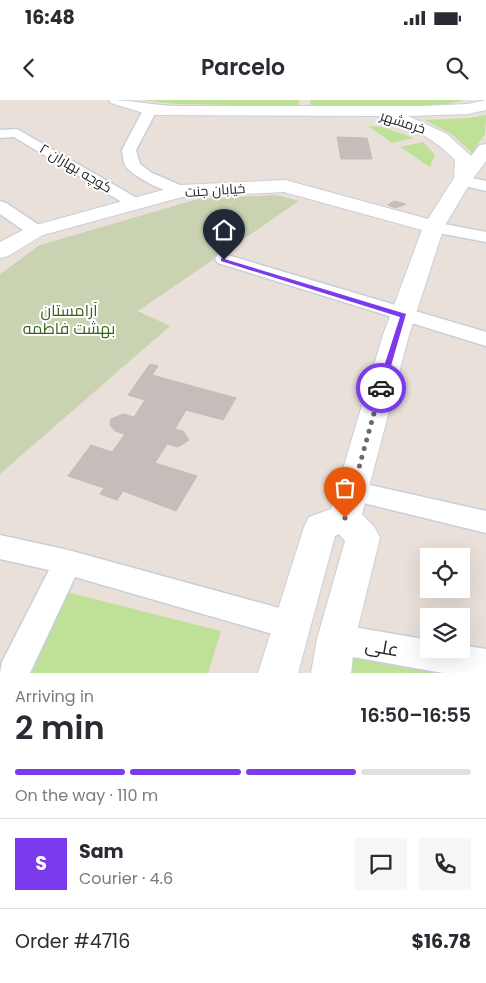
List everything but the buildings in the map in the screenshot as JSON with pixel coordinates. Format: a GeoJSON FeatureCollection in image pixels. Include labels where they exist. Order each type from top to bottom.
{"type":"FeatureCollection","features":[{"type":"Feature","properties":{"kind":"main road"},"geometry":{"type":"LineString","coordinates":[[117,100],[150,110],[453,111],[486,104]]}},
{"type":"Feature","properties":{"kind":"main road","name":"خرمشهر"},"geometry":{"type":"LineString","coordinates":[[366,111],[392,116],[424,126],[449,142],[464,159],[470,182]]}},
{"type":"Feature","properties":{"kind":"main road"},"geometry":{"type":"LineString","coordinates":[[278,673],[290,625],[321,526],[348,505],[396,335],[434,227],[470,182],[486,149]]}},
{"type":"Feature","properties":{"kind":"main road","name":"خیابان جنت"},"geometry":{"type":"LineString","coordinates":[[0,251],[36,231],[181,191],[285,186],[434,227]]}},
{"type":"Feature","properties":{"kind":"main road"},"geometry":{"type":"LineString","coordinates":[[333,656],[363,538],[348,505]]}},
{"type":"Feature","properties":{"kind":"street"},"geometry":{"type":"LineString","coordinates":[[150,110],[129,150],[133,166],[146,176],[181,191]]}},
{"type":"Feature","properties":{"kind":"street","name":"کوچه بهاران ۲"},"geometry":{"type":"LineString","coordinates":[[0,134],[17,132],[136,204]]}},
{"type":"Feature","properties":{"kind":"street"},"geometry":{"type":"LineString","coordinates":[[0,206],[36,231]]}},
{"type":"Feature","properties":{"kind":"street"},"geometry":{"type":"LineString","coordinates":[[434,227],[486,237]]}},
{"type":"Feature","properties":{"kind":"street"},"geometry":{"type":"LineString","coordinates":[[224,260],[404,316],[486,339]]}},
{"type":"Feature","properties":{"kind":"street"},"geometry":{"type":"LineString","coordinates":[[348,505],[486,522]]}},
{"type":"Feature","properties":{"kind":"street"},"geometry":{"type":"LineString","coordinates":[[0,547],[68,562],[290,625]]}},
{"type":"Feature","properties":{"kind":"street"},"geometry":{"type":"LineString","coordinates":[[13,673],[68,562]]}},
{"type":"Feature","properties":{"kind":"street","name":"علی"},"geometry":{"type":"LineString","coordinates":[[333,656],[486,665]]}},
{"type":"Feature","properties":{"kind":"green space"},"geometry":{"type":"Polygon","coordinates":[[[144,100],[299,100],[299,106],[174,104],[144,100]]]}},
{"type":"Feature","properties":{"kind":"green space"},"geometry":{"type":"Polygon","coordinates":[[[310,100],[465,100],[439,106],[311,107],[310,100]]]}},
{"type":"Feature","properties":{"kind":"green space"},"geometry":{"type":"Polygon","coordinates":[[[486,115],[485,134],[472,153],[453,135],[425,120],[469,118],[486,115]]]}},
{"type":"Feature","properties":{"kind":"green space"},"geometry":{"type":"Polygon","coordinates":[[[368,126],[382,127],[414,138],[392,143],[368,126]]]}},
{"type":"Feature","properties":{"kind":"green space"},"geometry":{"type":"Polygon","coordinates":[[[423,142],[435,155],[430,167],[400,147],[423,142]]]}},
{"type":"Feature","properties":{"kind":"green space","name":"آرامستان بهشت فاطمه"},"geometry":{"type":"Polygon","coordinates":[[[276,195],[299,201],[138,311],[170,326],[0,474],[0,274],[40,245],[198,199],[276,195]]]}},
{"type":"Feature","properties":{"kind":"green space"},"geometry":{"type":"Polygon","coordinates":[[[62,591],[221,631],[208,673],[22,673],[62,591]]]}},
{"type":"Feature","properties":{"kind":"green space"},"geometry":{"type":"Polygon","coordinates":[[[355,651],[436,673],[349,673],[355,651]]]}},
{"type":"Feature","properties":{"kind":"way so far"},"geometry":{"type":"LineString","coordinates":[[345,518],[381,388]]}},
{"type":"Feature","properties":{"kind":"route"},"geometry":{"type":"LineString","coordinates":[[224,260],[404,316],[396,335],[381,388]]}}]}
